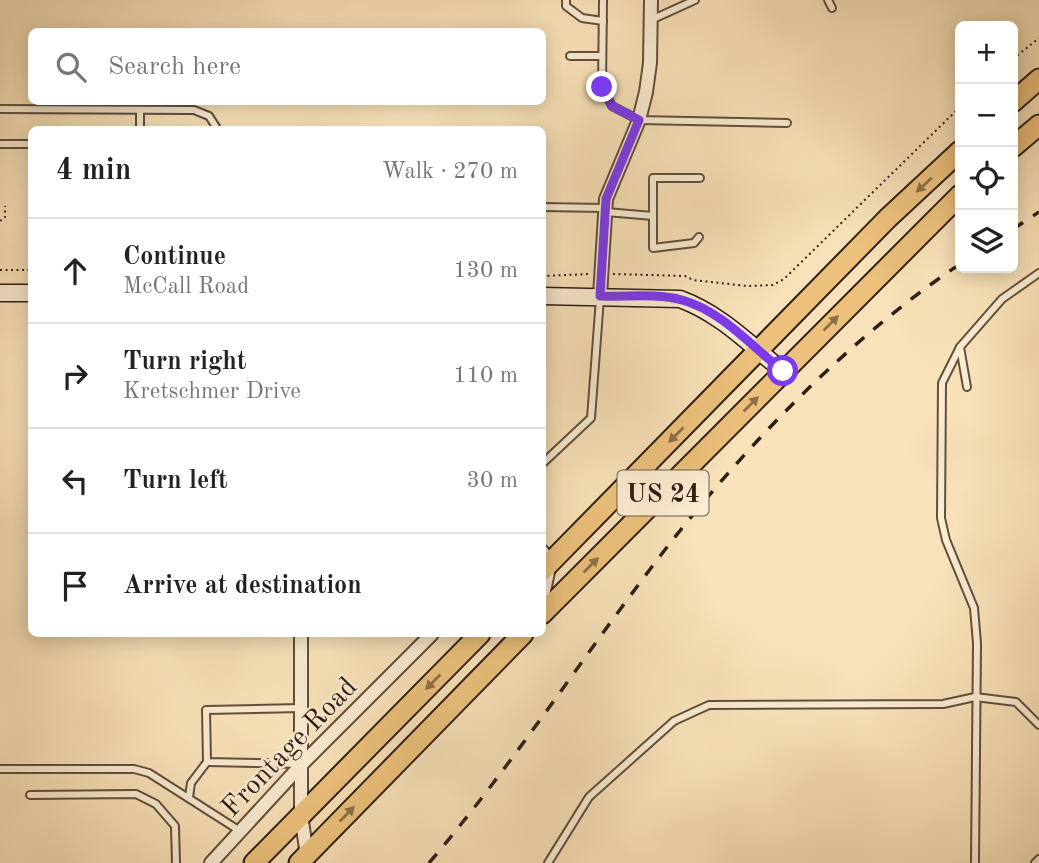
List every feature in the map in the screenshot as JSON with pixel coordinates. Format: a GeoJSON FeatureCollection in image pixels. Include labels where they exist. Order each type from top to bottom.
{"type":"FeatureCollection","features":[{"type":"Feature","properties":{"kind":"highway"},"geometry":{"type":"LineString","coordinates":[[1018,98],[1039,79]]}},
{"type":"Feature","properties":{"kind":"highway"},"geometry":{"type":"LineString","coordinates":[[1018,143],[1039,125]]}},
{"type":"Feature","properties":{"kind":"highway","name":"US 24"},"geometry":{"type":"LineString","coordinates":[[546,560],[758,352],[888,218],[955,156]]}},
{"type":"Feature","properties":{"kind":"highway","name":"US 24"},"geometry":{"type":"LineString","coordinates":[[546,610],[955,200]]}},
{"type":"Feature","properties":{"kind":"highway"},"geometry":{"type":"LineString","coordinates":[[254,863],[478,637]]}},
{"type":"Feature","properties":{"kind":"highway"},"geometry":{"type":"LineString","coordinates":[[303,859],[520,637]]}},
{"type":"Feature","properties":{"kind":"main road"},"geometry":{"type":"LineString","coordinates":[[0,293],[28,293]]}},
{"type":"Feature","properties":{"kind":"main road"},"geometry":{"type":"LineString","coordinates":[[546,296],[680,299],[700,306],[727,323],[783,371]]}},
{"type":"Feature","properties":{"kind":"street"},"geometry":{"type":"LineString","coordinates":[[600,296],[604,210],[612,179],[639,120],[650,63],[651,0]]}},
{"type":"Feature","properties":{"kind":"street"},"geometry":{"type":"LineString","coordinates":[[301,637],[303,859]]}},
{"type":"Feature","properties":{"kind":"street","name":"Frontage Road"},"geometry":{"type":"LineString","coordinates":[[211,863],[302,764],[429,637]]}},
{"type":"Feature","properties":{"kind":"lane"},"geometry":{"type":"LineString","coordinates":[[566,0],[566,6],[582,18],[603,22]]}},
{"type":"Feature","properties":{"kind":"lane"},"geometry":{"type":"LineString","coordinates":[[603,0],[602,87],[607,101],[639,120],[787,123]]}},
{"type":"Feature","properties":{"kind":"lane"},"geometry":{"type":"LineString","coordinates":[[651,20],[695,0]]}},
{"type":"Feature","properties":{"kind":"lane"},"geometry":{"type":"LineString","coordinates":[[828,0],[832,8]]}},
{"type":"Feature","properties":{"kind":"lane"},"geometry":{"type":"LineString","coordinates":[[569,55],[603,56]]}},
{"type":"Feature","properties":{"kind":"lane"},"geometry":{"type":"LineString","coordinates":[[0,109],[202,112],[209,116],[215,126]]}},
{"type":"Feature","properties":{"kind":"lane"},"geometry":{"type":"LineString","coordinates":[[139,110],[140,126]]}},
{"type":"Feature","properties":{"kind":"lane"},"geometry":{"type":"LineString","coordinates":[[0,144],[28,144]]}},
{"type":"Feature","properties":{"kind":"lane"},"geometry":{"type":"LineString","coordinates":[[699,237],[694,243],[653,248],[653,178],[700,178]]}},
{"type":"Feature","properties":{"kind":"lane"},"geometry":{"type":"LineString","coordinates":[[546,208],[604,210],[653,216]]}},
{"type":"Feature","properties":{"kind":"lane"},"geometry":{"type":"LineString","coordinates":[[975,863],[974,608],[946,540],[941,518],[942,383],[960,347],[1002,299],[1039,274]]}},
{"type":"Feature","properties":{"kind":"lane"},"geometry":{"type":"LineString","coordinates":[[546,460],[591,418],[600,296]]}},
{"type":"Feature","properties":{"kind":"lane"},"geometry":{"type":"LineString","coordinates":[[960,347],[968,387]]}},
{"type":"Feature","properties":{"kind":"lane"},"geometry":{"type":"LineString","coordinates":[[548,863],[589,797],[674,721],[709,705],[943,704],[975,697],[1016,702],[1039,725]]}},
{"type":"Feature","properties":{"kind":"lane"},"geometry":{"type":"LineString","coordinates":[[189,797],[191,783],[207,762],[206,710],[303,708]]}},
{"type":"Feature","properties":{"kind":"lane"},"geometry":{"type":"LineString","coordinates":[[207,762],[302,764]]}},
{"type":"Feature","properties":{"kind":"lane"},"geometry":{"type":"LineString","coordinates":[[0,769],[134,769],[149,774],[189,797],[240,831]]}},
{"type":"Feature","properties":{"kind":"lane"},"geometry":{"type":"LineString","coordinates":[[30,795],[136,794],[156,804],[175,826],[176,863]]}},
{"type":"Feature","properties":{"kind":"lane"},"geometry":{"type":"LineString","coordinates":[[1035,863],[1039,859]]}},
{"type":"Feature","properties":{"kind":"path"},"geometry":{"type":"LineString","coordinates":[[1018,55],[1039,38]]}},
{"type":"Feature","properties":{"kind":"path"},"geometry":{"type":"LineString","coordinates":[[546,276],[685,276],[693,280],[747,286],[773,285],[803,262],[955,112]]}},
{"type":"Feature","properties":{"kind":"path"},"geometry":{"type":"LineString","coordinates":[[0,221],[5,217],[5,206]]}},
{"type":"Feature","properties":{"kind":"path"},"geometry":{"type":"LineString","coordinates":[[0,270],[28,270]]}},
{"type":"Feature","properties":{"kind":"railway"},"geometry":{"type":"LineString","coordinates":[[1018,226],[1039,212]]}},
{"type":"Feature","properties":{"kind":"railway"},"geometry":{"type":"LineString","coordinates":[[429,863],[492,785],[671,542],[735,465],[842,357],[919,293],[955,268]]}},
{"type":"Feature","properties":{"kind":"route"},"geometry":{"type":"LineString","coordinates":[[602,87],[603,94],[612,106],[639,120],[612,179],[606,199],[602,222],[600,296],[680,299],[700,306],[727,323],[783,371]]}}]}
